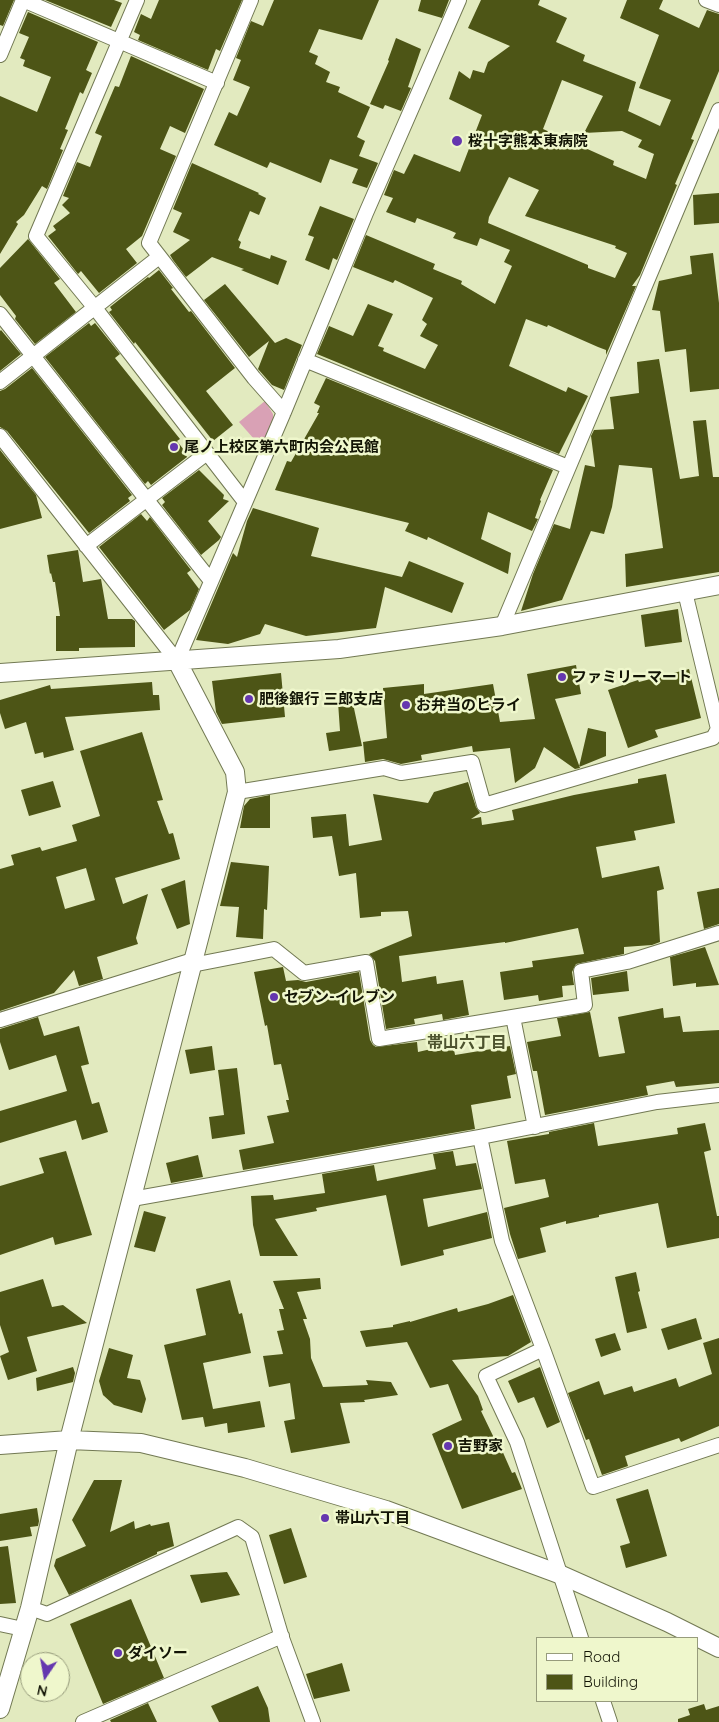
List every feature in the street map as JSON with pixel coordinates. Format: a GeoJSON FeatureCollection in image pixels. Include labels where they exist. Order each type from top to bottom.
{"type":"FeatureCollection","features":[{"type":"Feature","properties":{"kind":"street"},"geometry":{"type":"LineString","coordinates":[[0,55],[23,0],[217,83]]}},
{"type":"Feature","properties":{"kind":"street"},"geometry":{"type":"LineString","coordinates":[[138,0],[36,236],[95,308],[245,502]]}},
{"type":"Feature","properties":{"kind":"street"},"geometry":{"type":"LineString","coordinates":[[251,0],[149,243],[254,378],[284,412]]}},
{"type":"Feature","properties":{"kind":"street"},"geometry":{"type":"LineString","coordinates":[[177,661],[284,412],[366,213],[459,0]]}},
{"type":"Feature","properties":{"kind":"street"},"geometry":{"type":"LineString","coordinates":[[706,0],[719,5]]}},
{"type":"Feature","properties":{"kind":"street"},"geometry":{"type":"LineString","coordinates":[[502,626],[719,110]]}},
{"type":"Feature","properties":{"kind":"street"},"geometry":{"type":"LineString","coordinates":[[0,382],[158,257]]}},
{"type":"Feature","properties":{"kind":"street"},"geometry":{"type":"LineString","coordinates":[[0,314],[211,581]]}},
{"type":"Feature","properties":{"kind":"street"},"geometry":{"type":"LineString","coordinates":[[305,360],[568,467]]}},
{"type":"Feature","properties":{"kind":"street"},"geometry":{"type":"LineString","coordinates":[[0,436],[177,661],[235,772],[236,792],[69,1440],[30,1608],[0,1709]]}},
{"type":"Feature","properties":{"kind":"street"},"geometry":{"type":"LineString","coordinates":[[86,546],[207,453]]}},
{"type":"Feature","properties":{"kind":"street"},"geometry":{"type":"LineString","coordinates":[[0,673],[339,649],[502,626],[719,585]]}},
{"type":"Feature","properties":{"kind":"street"},"geometry":{"type":"LineString","coordinates":[[236,792],[384,768],[401,773],[472,762],[484,805],[713,738],[718,728],[685,592]]}},
{"type":"Feature","properties":{"kind":"street"},"geometry":{"type":"LineString","coordinates":[[0,1020],[192,963],[274,949],[304,972],[366,962],[379,1039],[585,1005],[581,971],[628,962],[719,933]]}},
{"type":"Feature","properties":{"kind":"street"},"geometry":{"type":"LineString","coordinates":[[513,1017],[535,1127]]}},
{"type":"Feature","properties":{"kind":"street"},"geometry":{"type":"LineString","coordinates":[[132,1199],[535,1127],[657,1102],[719,1095]]}},
{"type":"Feature","properties":{"kind":"street"},"geometry":{"type":"LineString","coordinates":[[480,1137],[502,1241],[593,1487],[719,1445]]}},
{"type":"Feature","properties":{"kind":"street"},"geometry":{"type":"LineString","coordinates":[[543,1349],[486,1376],[517,1442],[581,1637]]}},
{"type":"Feature","properties":{"kind":"street"},"geometry":{"type":"LineString","coordinates":[[0,1456],[69,1440]]}},
{"type":"Feature","properties":{"kind":"street"},"geometry":{"type":"LineString","coordinates":[[0,1446],[69,1440],[141,1443],[245,1468],[386,1510],[559,1574],[697,1637]]}},
{"type":"Feature","properties":{"kind":"street"},"geometry":{"type":"LineString","coordinates":[[30,1608],[47,1614],[238,1527],[252,1537],[282,1636],[313,1722]]}},
{"type":"Feature","properties":{"kind":"street"},"geometry":{"type":"LineString","coordinates":[[0,1624],[23,1629]]}},
{"type":"Feature","properties":{"kind":"street"},"geometry":{"type":"LineString","coordinates":[[83,1722],[282,1636]]}},
{"type":"Feature","properties":{"kind":"street"},"geometry":{"type":"LineString","coordinates":[[699,1638],[719,1648]]}},
{"type":"Feature","properties":{"kind":"street"},"geometry":{"type":"LineString","coordinates":[[603,1702],[610,1722]]}},
{"type":"Feature","properties":{"kind":"shaded area"},"geometry":{"type":"Polygon","coordinates":[[[265,401],[273,414],[273,421],[262,448],[239,422],[265,401]]]}},
{"type":"Feature","properties":{"kind":"building"},"geometry":{"type":"Polygon","coordinates":[[[0,0],[14,0],[3,26],[0,25],[0,0]]]}},
{"type":"Feature","properties":{"kind":"building"},"geometry":{"type":"Polygon","coordinates":[[[45,0],[114,0],[122,3],[111,27],[45,0]]]}},
{"type":"Feature","properties":{"kind":"building"},"geometry":{"type":"Polygon","coordinates":[[[159,0],[242,0],[220,51],[216,49],[208,70],[138,40],[140,35],[134,32],[141,14],[151,19],[159,0]]]}},
{"type":"Feature","properties":{"kind":"building"},"geometry":{"type":"Polygon","coordinates":[[[274,0],[379,0],[362,40],[319,29],[309,52],[318,56],[315,64],[330,72],[326,82],[340,87],[338,92],[370,107],[357,137],[365,141],[359,156],[378,163],[367,188],[352,183],[358,169],[330,159],[321,183],[270,162],[267,168],[214,145],[229,112],[237,116],[250,87],[233,80],[241,60],[236,58],[251,21],[263,26],[274,0]]]}},
{"type":"Feature","properties":{"kind":"building"},"geometry":{"type":"Polygon","coordinates":[[[421,0],[449,0],[442,18],[418,11],[421,0]]]}},
{"type":"Feature","properties":{"kind":"building"},"geometry":{"type":"Polygon","coordinates":[[[481,0],[540,0],[538,5],[567,18],[556,42],[585,55],[583,61],[636,82],[628,111],[660,126],[671,100],[639,88],[659,35],[620,18],[627,0],[663,0],[659,9],[699,28],[707,10],[719,14],[719,71],[691,139],[694,140],[675,184],[677,185],[640,275],[632,286],[636,286],[606,355],[606,350],[548,325],[547,327],[526,319],[509,366],[566,392],[568,387],[588,396],[559,454],[317,354],[329,326],[353,336],[368,304],[393,314],[378,346],[384,348],[383,351],[425,369],[438,345],[420,336],[427,324],[422,320],[433,298],[395,280],[393,283],[353,267],[366,235],[435,264],[433,269],[462,281],[461,284],[495,304],[512,266],[504,262],[510,250],[480,238],[477,246],[453,238],[456,233],[417,218],[415,223],[386,212],[393,198],[384,195],[394,170],[404,174],[414,154],[460,172],[482,115],[449,99],[459,71],[470,79],[473,70],[484,73],[488,62],[510,46],[468,28],[481,0]],[[562,80],[543,129],[614,161],[613,165],[646,179],[654,154],[638,147],[642,140],[622,131],[584,133],[603,96],[562,80]],[[509,177],[489,217],[488,223],[588,265],[588,268],[615,278],[627,253],[615,248],[616,246],[525,216],[539,190],[509,177]]]}},
{"type":"Feature","properties":{"kind":"building"},"geometry":{"type":"Polygon","coordinates":[[[28,12],[98,42],[86,70],[92,73],[83,94],[80,92],[65,129],[68,130],[60,149],[63,150],[47,189],[42,186],[24,215],[16,222],[18,224],[0,254],[0,96],[37,112],[51,77],[23,66],[25,60],[20,58],[29,37],[19,33],[28,12]]]}},
{"type":"Feature","properties":{"kind":"building"},"geometry":{"type":"Polygon","coordinates":[[[396,38],[421,49],[408,87],[411,88],[401,111],[385,105],[383,109],[370,104],[389,61],[396,38]]]}},
{"type":"Feature","properties":{"kind":"building"},"geometry":{"type":"Polygon","coordinates":[[[131,56],[204,89],[185,133],[170,126],[160,149],[176,156],[142,236],[126,249],[137,263],[99,293],[81,271],[78,274],[48,236],[56,230],[53,226],[70,213],[62,205],[69,198],[63,196],[77,162],[90,167],[102,136],[95,133],[115,86],[119,87],[131,56]]]}},
{"type":"Feature","properties":{"kind":"building"},"geometry":{"type":"Polygon","coordinates":[[[192,163],[259,193],[266,198],[259,215],[250,211],[238,240],[241,242],[239,248],[270,259],[271,255],[287,261],[278,285],[212,257],[186,277],[173,260],[170,255],[190,240],[173,232],[182,213],[173,209],[192,163]]]}},
{"type":"Feature","properties":{"kind":"building"},"geometry":{"type":"Polygon","coordinates":[[[719,193],[719,223],[694,225],[693,195],[719,193]]]}},
{"type":"Feature","properties":{"kind":"building"},"geometry":{"type":"Polygon","coordinates":[[[320,206],[354,219],[337,260],[333,258],[329,270],[305,260],[314,237],[308,235],[320,206]]]}},
{"type":"Feature","properties":{"kind":"building"},"geometry":{"type":"Polygon","coordinates":[[[28,239],[60,279],[54,283],[76,312],[35,344],[15,319],[16,316],[0,295],[0,268],[28,239]]]}},
{"type":"Feature","properties":{"kind":"building"},"geometry":{"type":"Polygon","coordinates":[[[713,253],[719,303],[719,389],[690,392],[686,349],[665,352],[660,311],[652,310],[659,281],[692,274],[690,256],[713,253]]]}},
{"type":"Feature","properties":{"kind":"building"},"geometry":{"type":"Polygon","coordinates":[[[159,270],[173,288],[171,289],[189,312],[191,311],[235,368],[206,391],[233,425],[213,441],[109,312],[112,310],[110,307],[159,270]]]}},
{"type":"Feature","properties":{"kind":"building"},"geometry":{"type":"Polygon","coordinates":[[[225,284],[275,343],[286,338],[302,345],[284,390],[272,385],[258,369],[269,341],[249,357],[204,300],[225,284]]]}},
{"type":"Feature","properties":{"kind":"building"},"geometry":{"type":"Polygon","coordinates":[[[89,323],[91,326],[95,323],[120,354],[115,358],[180,439],[177,441],[187,454],[187,457],[151,485],[148,481],[145,484],[45,357],[89,323]]]}},
{"type":"Feature","properties":{"kind":"building"},"geometry":{"type":"Polygon","coordinates":[[[0,331],[21,354],[0,371],[0,331]]]}},
{"type":"Feature","properties":{"kind":"building"},"geometry":{"type":"Polygon","coordinates":[[[659,359],[680,479],[699,476],[693,421],[706,420],[713,477],[719,477],[719,572],[626,587],[625,554],[663,548],[652,468],[619,465],[612,507],[604,534],[591,531],[562,600],[521,611],[533,574],[554,524],[570,529],[585,465],[595,467],[591,436],[594,430],[614,429],[610,397],[639,393],[637,362],[659,359]]]}},
{"type":"Feature","properties":{"kind":"building"},"geometry":{"type":"Polygon","coordinates":[[[32,368],[132,495],[128,498],[130,501],[89,533],[7,431],[0,427],[0,391],[32,368]]]}},
{"type":"Feature","properties":{"kind":"building"},"geometry":{"type":"Polygon","coordinates":[[[326,378],[553,470],[540,500],[535,518],[538,519],[532,531],[488,512],[481,539],[511,553],[508,574],[428,537],[427,540],[405,531],[409,523],[275,490],[287,461],[291,462],[319,413],[317,413],[320,406],[314,403],[326,378]]]}},
{"type":"Feature","properties":{"kind":"building"},"geometry":{"type":"Polygon","coordinates":[[[0,450],[36,495],[42,518],[0,529],[0,450]]]}},
{"type":"Feature","properties":{"kind":"building"},"geometry":{"type":"Polygon","coordinates":[[[199,470],[224,495],[223,499],[229,501],[208,521],[221,537],[201,555],[162,505],[165,502],[162,498],[199,470]]]}},
{"type":"Feature","properties":{"kind":"building"},"geometry":{"type":"Polygon","coordinates":[[[253,508],[319,528],[311,556],[402,577],[409,561],[464,583],[452,613],[385,587],[376,628],[306,636],[265,624],[260,634],[228,644],[196,640],[233,553],[237,557],[247,521],[253,508]]]}},
{"type":"Feature","properties":{"kind":"building"},"geometry":{"type":"Polygon","coordinates":[[[141,514],[147,521],[150,517],[191,570],[187,573],[199,589],[190,610],[164,630],[99,547],[141,514]]]}},
{"type":"Feature","properties":{"kind":"building"},"geometry":{"type":"Polygon","coordinates":[[[78,550],[83,582],[101,579],[108,619],[132,619],[135,621],[135,647],[79,648],[79,651],[56,651],[56,616],[60,616],[55,582],[53,582],[50,574],[47,555],[78,550]]]}},
{"type":"Feature","properties":{"kind":"building"},"geometry":{"type":"Polygon","coordinates":[[[678,609],[682,642],[645,647],[641,615],[678,609]]]}},
{"type":"Feature","properties":{"kind":"building"},"geometry":{"type":"Polygon","coordinates":[[[576,665],[581,694],[555,699],[580,768],[575,769],[544,747],[535,768],[515,783],[510,748],[473,752],[472,746],[421,755],[422,760],[401,764],[383,759],[365,762],[363,742],[387,738],[383,688],[424,684],[424,694],[493,684],[500,722],[535,719],[527,674],[576,665]]]}},
{"type":"Feature","properties":{"kind":"building"},"geometry":{"type":"Polygon","coordinates":[[[689,669],[701,718],[655,730],[658,737],[628,748],[608,690],[638,680],[639,682],[689,669]]]}},
{"type":"Feature","properties":{"kind":"building","name":"肥後銀行 三郎支店"},"geometry":{"type":"Polygon","coordinates":[[[281,673],[285,717],[222,724],[216,712],[212,681],[281,673]]]}},
{"type":"Feature","properties":{"kind":"building"},"geometry":{"type":"Polygon","coordinates":[[[152,682],[153,695],[159,695],[160,710],[65,717],[74,750],[44,758],[43,752],[35,754],[26,722],[5,729],[0,713],[0,700],[50,685],[51,689],[152,682]]]}},
{"type":"Feature","properties":{"kind":"building"},"geometry":{"type":"Polygon","coordinates":[[[352,699],[362,746],[329,751],[326,733],[340,731],[338,702],[352,699]]]}},
{"type":"Feature","properties":{"kind":"building"},"geometry":{"type":"Polygon","coordinates":[[[588,728],[606,732],[606,756],[579,767],[588,728]]]}},
{"type":"Feature","properties":{"kind":"building"},"geometry":{"type":"Polygon","coordinates":[[[142,732],[163,800],[157,801],[169,834],[173,833],[180,859],[115,878],[123,904],[148,894],[136,938],[138,944],[97,957],[103,979],[79,986],[74,970],[54,993],[0,1011],[0,869],[14,865],[11,855],[40,847],[42,851],[77,841],[72,825],[100,816],[80,751],[142,732]],[[86,868],[56,877],[65,909],[95,900],[86,868]]]}},
{"type":"Feature","properties":{"kind":"building"},"geometry":{"type":"Polygon","coordinates":[[[666,774],[675,823],[634,831],[636,840],[596,847],[602,878],[659,866],[664,889],[657,891],[660,942],[652,945],[624,947],[624,954],[576,964],[572,972],[574,985],[562,986],[563,997],[539,1001],[538,995],[504,1000],[500,972],[533,967],[532,961],[584,954],[578,928],[505,943],[399,956],[402,982],[436,976],[437,984],[463,980],[469,1015],[443,1020],[442,1014],[414,1019],[415,1024],[386,1029],[375,961],[369,954],[412,936],[408,911],[381,912],[381,916],[360,918],[356,873],[339,876],[332,836],[313,838],[311,817],[346,814],[349,846],[382,840],[373,794],[428,803],[434,792],[468,782],[476,807],[480,813],[471,819],[481,817],[482,825],[514,820],[512,810],[574,795],[638,783],[638,779],[666,774]]]}},
{"type":"Feature","properties":{"kind":"building"},"geometry":{"type":"Polygon","coordinates":[[[53,781],[61,807],[29,816],[21,790],[53,781]]]}},
{"type":"Feature","properties":{"kind":"building"},"geometry":{"type":"Polygon","coordinates":[[[270,795],[270,828],[240,828],[244,806],[250,799],[270,795]]]}},
{"type":"Feature","properties":{"kind":"building"},"geometry":{"type":"Polygon","coordinates":[[[231,862],[269,866],[267,910],[264,909],[263,939],[236,937],[239,907],[220,906],[231,862]]]}},
{"type":"Feature","properties":{"kind":"building"},"geometry":{"type":"Polygon","coordinates":[[[185,880],[190,924],[177,929],[161,889],[185,880]]]}},
{"type":"Feature","properties":{"kind":"building"},"geometry":{"type":"Polygon","coordinates":[[[719,888],[719,924],[704,929],[697,892],[719,888]]]}},
{"type":"Feature","properties":{"kind":"building"},"geometry":{"type":"Polygon","coordinates":[[[705,947],[719,985],[696,987],[696,983],[673,986],[670,957],[705,947]]]}},
{"type":"Feature","properties":{"kind":"building"},"geometry":{"type":"Polygon","coordinates":[[[283,967],[286,981],[298,980],[306,982],[359,972],[370,1040],[376,1047],[417,1042],[418,1052],[453,1044],[455,1055],[510,1046],[516,1074],[507,1076],[511,1098],[471,1105],[475,1129],[243,1170],[239,1150],[274,1143],[267,1116],[289,1112],[286,1100],[289,1100],[281,1064],[274,1065],[267,1025],[265,1026],[254,972],[283,967]]]}},
{"type":"Feature","properties":{"kind":"building"},"geometry":{"type":"Polygon","coordinates":[[[627,971],[629,991],[593,995],[591,978],[627,971]]]}},
{"type":"Feature","properties":{"kind":"building"},"geometry":{"type":"Polygon","coordinates":[[[663,1008],[664,1018],[680,1016],[683,1032],[719,1030],[719,1083],[676,1087],[674,1081],[646,1086],[648,1095],[545,1115],[537,1071],[533,1071],[527,1042],[561,1036],[557,1018],[590,1012],[599,1057],[625,1053],[618,1017],[663,1008]]]}},
{"type":"Feature","properties":{"kind":"building"},"geometry":{"type":"Polygon","coordinates":[[[38,1017],[44,1036],[79,1026],[89,1064],[81,1066],[92,1104],[99,1102],[108,1132],[82,1140],[76,1120],[0,1143],[0,1111],[67,1091],[56,1055],[9,1070],[0,1042],[0,1029],[38,1017]]]}},
{"type":"Feature","properties":{"kind":"building"},"geometry":{"type":"Polygon","coordinates":[[[212,1046],[215,1070],[190,1074],[185,1050],[212,1046]]]}},
{"type":"Feature","properties":{"kind":"building"},"geometry":{"type":"Polygon","coordinates":[[[237,1068],[245,1134],[212,1139],[209,1117],[224,1115],[218,1070],[237,1068]]]}},
{"type":"Feature","properties":{"kind":"building"},"geometry":{"type":"Polygon","coordinates":[[[594,1123],[598,1146],[678,1134],[677,1128],[705,1123],[711,1150],[704,1152],[717,1216],[719,1216],[719,1238],[667,1248],[658,1203],[540,1228],[546,1252],[518,1259],[504,1208],[549,1197],[545,1179],[515,1184],[507,1141],[549,1134],[549,1132],[594,1123]]]}},
{"type":"Feature","properties":{"kind":"building"},"geometry":{"type":"Polygon","coordinates":[[[66,1151],[92,1235],[55,1245],[53,1237],[0,1255],[0,1186],[44,1173],[39,1158],[66,1151]]]}},
{"type":"Feature","properties":{"kind":"building"},"geometry":{"type":"Polygon","coordinates":[[[453,1151],[456,1166],[476,1163],[482,1189],[423,1199],[428,1227],[487,1212],[492,1238],[443,1250],[444,1255],[401,1266],[386,1195],[316,1208],[317,1211],[275,1219],[298,1256],[260,1256],[253,1225],[251,1196],[273,1195],[274,1200],[325,1193],[322,1174],[374,1165],[377,1181],[436,1169],[433,1154],[453,1151]]]}},
{"type":"Feature","properties":{"kind":"building"},"geometry":{"type":"Polygon","coordinates":[[[198,1155],[203,1177],[171,1183],[166,1163],[198,1155]]]}},
{"type":"Feature","properties":{"kind":"building"},"geometry":{"type":"Polygon","coordinates":[[[144,1211],[166,1217],[155,1252],[134,1247],[144,1211]]]}},
{"type":"Feature","properties":{"kind":"building"},"geometry":{"type":"Polygon","coordinates":[[[636,1272],[640,1291],[638,1292],[647,1328],[627,1333],[615,1277],[636,1272]]]}},
{"type":"Feature","properties":{"kind":"building"},"geometry":{"type":"Polygon","coordinates":[[[320,1278],[321,1289],[297,1292],[307,1319],[303,1319],[310,1339],[311,1358],[323,1387],[368,1385],[366,1380],[391,1382],[398,1395],[364,1400],[365,1402],[340,1403],[350,1443],[291,1453],[284,1421],[295,1419],[290,1383],[269,1387],[263,1356],[283,1354],[277,1331],[284,1330],[279,1309],[284,1309],[273,1281],[320,1278]]]}},
{"type":"Feature","properties":{"kind":"building"},"geometry":{"type":"Polygon","coordinates":[[[43,1279],[52,1307],[63,1305],[87,1323],[27,1337],[37,1371],[8,1380],[0,1356],[9,1352],[0,1325],[0,1292],[43,1279]]]}},
{"type":"Feature","properties":{"kind":"building"},"geometry":{"type":"Polygon","coordinates":[[[230,1280],[239,1314],[242,1313],[251,1353],[203,1363],[213,1409],[260,1401],[265,1427],[228,1433],[227,1423],[205,1427],[203,1417],[182,1420],[164,1345],[206,1335],[196,1289],[230,1280]]]}},
{"type":"Feature","properties":{"kind":"building"},"geometry":{"type":"Polygon","coordinates":[[[513,1295],[531,1342],[508,1356],[452,1360],[478,1396],[483,1410],[481,1411],[495,1440],[497,1439],[512,1473],[515,1472],[522,1489],[462,1509],[432,1434],[462,1420],[448,1384],[430,1388],[407,1342],[366,1347],[360,1331],[393,1327],[393,1325],[457,1308],[458,1312],[513,1295]]]}},
{"type":"Feature","properties":{"kind":"building"},"geometry":{"type":"Polygon","coordinates":[[[696,1318],[702,1339],[668,1350],[661,1329],[696,1318]]]}},
{"type":"Feature","properties":{"kind":"building"},"geometry":{"type":"Polygon","coordinates":[[[615,1333],[621,1350],[601,1357],[595,1339],[615,1333]]]}},
{"type":"Feature","properties":{"kind":"building"},"geometry":{"type":"Polygon","coordinates":[[[719,1338],[719,1426],[681,1442],[679,1438],[625,1456],[628,1466],[602,1475],[589,1439],[586,1440],[568,1393],[599,1381],[604,1395],[632,1386],[634,1392],[676,1378],[679,1387],[712,1374],[703,1343],[719,1338]]]}},
{"type":"Feature","properties":{"kind":"building"},"geometry":{"type":"Polygon","coordinates":[[[109,1348],[133,1355],[127,1378],[140,1380],[146,1399],[142,1413],[114,1405],[103,1395],[99,1381],[109,1348]]]}},
{"type":"Feature","properties":{"kind":"building"},"geometry":{"type":"Polygon","coordinates":[[[73,1367],[75,1373],[73,1382],[37,1391],[36,1378],[73,1367]]]}},
{"type":"Feature","properties":{"kind":"building"},"geometry":{"type":"Polygon","coordinates":[[[540,1367],[560,1422],[547,1428],[534,1397],[518,1403],[508,1381],[540,1367]]]}},
{"type":"Feature","properties":{"kind":"building"},"geometry":{"type":"Polygon","coordinates":[[[94,1480],[122,1480],[110,1532],[134,1521],[135,1529],[150,1524],[151,1526],[169,1522],[174,1546],[157,1552],[157,1554],[69,1595],[54,1566],[56,1559],[86,1546],[72,1520],[94,1480]]]}},
{"type":"Feature","properties":{"kind":"building"},"geometry":{"type":"Polygon","coordinates":[[[648,1489],[667,1556],[626,1568],[620,1546],[630,1543],[616,1499],[648,1489]]]}},
{"type":"Feature","properties":{"kind":"building"},"geometry":{"type":"Polygon","coordinates":[[[37,1508],[39,1521],[38,1526],[30,1527],[32,1536],[0,1541],[0,1514],[37,1508]]]}},
{"type":"Feature","properties":{"kind":"building"},"geometry":{"type":"Polygon","coordinates":[[[291,1528],[307,1577],[284,1584],[269,1535],[291,1528]]]}},
{"type":"Feature","properties":{"kind":"building"},"geometry":{"type":"Polygon","coordinates":[[[8,1546],[16,1603],[0,1604],[0,1547],[8,1546]]]}},
{"type":"Feature","properties":{"kind":"building"},"geometry":{"type":"Polygon","coordinates":[[[227,1572],[240,1595],[201,1603],[190,1575],[227,1572]]]}},
{"type":"Feature","properties":{"kind":"building","name":"ダイソー"},"geometry":{"type":"Polygon","coordinates":[[[131,1599],[164,1678],[103,1704],[70,1624],[131,1599]]]}},
{"type":"Feature","properties":{"kind":"building"},"geometry":{"type":"Polygon","coordinates":[[[342,1663],[350,1691],[314,1699],[306,1674],[342,1663]]]}},
{"type":"Feature","properties":{"kind":"building"},"geometry":{"type":"Polygon","coordinates":[[[258,1686],[268,1708],[270,1722],[219,1722],[211,1706],[258,1686]]]}},
{"type":"Feature","properties":{"kind":"building"},"geometry":{"type":"Polygon","coordinates":[[[148,1703],[157,1722],[111,1722],[110,1720],[148,1703]]]}},
{"type":"Feature","properties":{"kind":"building"},"geometry":{"type":"Polygon","coordinates":[[[704,1704],[706,1710],[719,1706],[719,1722],[678,1722],[678,1719],[690,1715],[688,1709],[704,1704]]]}},
{"type":"Feature","properties":{"kind":"place","name":"桜十字熊本東病院"},"geometry":{"type":"Point","coordinates":[457,141]}},
{"type":"Feature","properties":{"kind":"place","name":"尾ノ上校区第六町内会公民館"},"geometry":{"type":"Point","coordinates":[174,447]}},
{"type":"Feature","properties":{"kind":"place","name":"ファミリーマート"},"geometry":{"type":"Point","coordinates":[562,677]}},
{"type":"Feature","properties":{"kind":"place","name":"肥後銀行 三郎支店"},"geometry":{"type":"Point","coordinates":[249,699]}},
{"type":"Feature","properties":{"kind":"place","name":"お弁当のヒライ"},"geometry":{"type":"Point","coordinates":[406,705]}},
{"type":"Feature","properties":{"kind":"place","name":"セブン-イレブン"},"geometry":{"type":"Point","coordinates":[274,997]}},
{"type":"Feature","properties":{"kind":"place","name":"吉野家"},"geometry":{"type":"Point","coordinates":[448,1446]}},
{"type":"Feature","properties":{"kind":"place","name":"帯山六丁目"},"geometry":{"type":"Point","coordinates":[325,1518]}},
{"type":"Feature","properties":{"kind":"place","name":"ダイソー"},"geometry":{"type":"Point","coordinates":[118,1653]}},
{"type":"Feature","properties":{"kind":"district","name":"帯山六丁目"},"geometry":{"type":"Point","coordinates":[467,1043]}}]}
